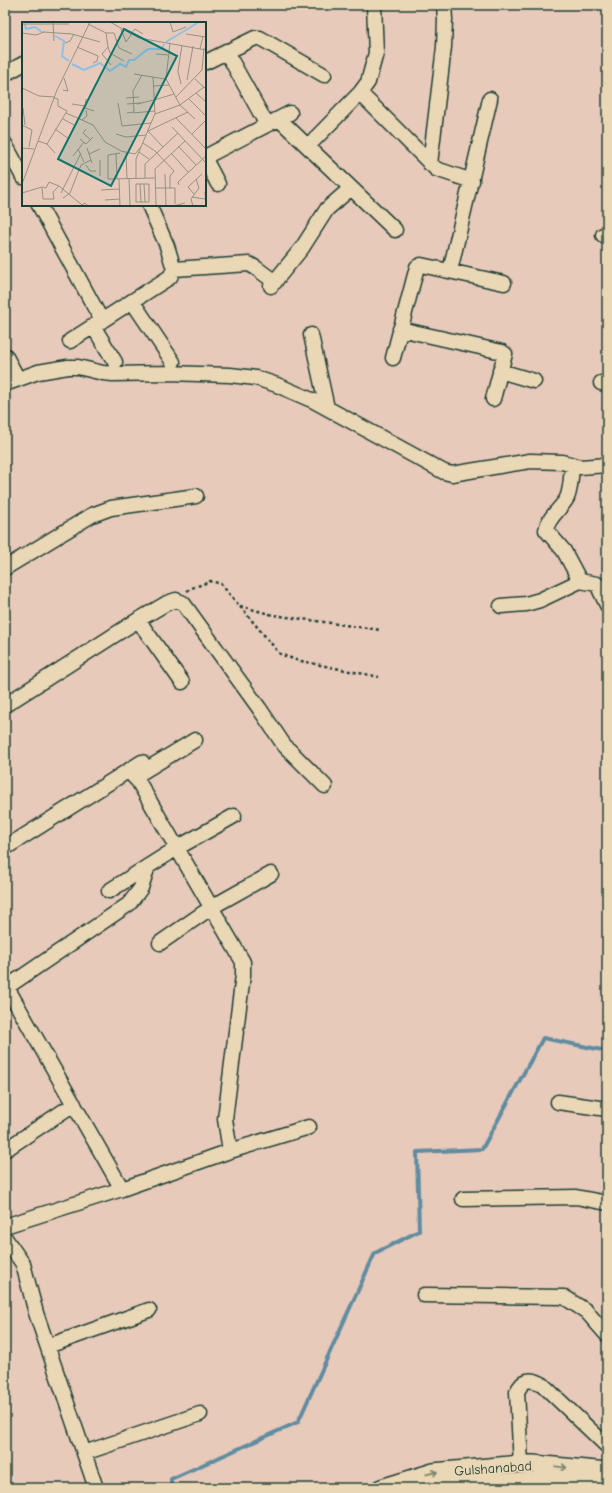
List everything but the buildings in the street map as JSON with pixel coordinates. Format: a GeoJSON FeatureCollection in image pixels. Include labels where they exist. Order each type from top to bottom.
{"type":"FeatureCollection","features":[{"type":"Feature","properties":{"kind":"street"},"geometry":{"type":"LineString","coordinates":[[308,146],[360,93],[368,82],[376,53],[374,5]]}},
{"type":"Feature","properties":{"kind":"street"},"geometry":{"type":"LineString","coordinates":[[430,164],[444,47],[444,5]]}},
{"type":"Feature","properties":{"kind":"street"},"geometry":{"type":"LineString","coordinates":[[206,62],[255,38],[260,38],[324,75]]}},
{"type":"Feature","properties":{"kind":"street"},"geometry":{"type":"LineString","coordinates":[[226,51],[279,119],[395,230]]}},
{"type":"Feature","properties":{"kind":"street"},"geometry":{"type":"LineString","coordinates":[[5,74],[22,65]]}},
{"type":"Feature","properties":{"kind":"street"},"geometry":{"type":"LineString","coordinates":[[360,93],[436,169],[472,181]]}},
{"type":"Feature","properties":{"kind":"street"},"geometry":{"type":"LineString","coordinates":[[450,271],[490,99]]}},
{"type":"Feature","properties":{"kind":"street"},"geometry":{"type":"LineString","coordinates":[[206,157],[279,119]]}},
{"type":"Feature","properties":{"kind":"street"},"geometry":{"type":"LineString","coordinates":[[5,144],[22,175]]}},
{"type":"Feature","properties":{"kind":"street"},"geometry":{"type":"LineString","coordinates":[[206,160],[218,184]]}},
{"type":"Feature","properties":{"kind":"street"},"geometry":{"type":"LineString","coordinates":[[174,269],[249,264],[256,268],[273,284],[302,248],[327,209],[351,188]]}},
{"type":"Feature","properties":{"kind":"street"},"geometry":{"type":"LineString","coordinates":[[39,206],[115,362]]}},
{"type":"Feature","properties":{"kind":"street"},"geometry":{"type":"LineString","coordinates":[[70,340],[170,277],[174,269],[167,246],[149,206]]}},
{"type":"Feature","properties":{"kind":"street"},"geometry":{"type":"LineString","coordinates":[[393,358],[417,267],[421,265],[504,283]]}},
{"type":"Feature","properties":{"kind":"street"},"geometry":{"type":"LineString","coordinates":[[132,301],[173,362]]}},
{"type":"Feature","properties":{"kind":"street"},"geometry":{"type":"LineString","coordinates":[[400,329],[502,352],[505,354],[493,399]]}},
{"type":"Feature","properties":{"kind":"street"},"geometry":{"type":"LineString","coordinates":[[311,335],[327,408]]}},
{"type":"Feature","properties":{"kind":"street"},"geometry":{"type":"LineString","coordinates":[[5,355],[11,381],[38,372],[78,367],[114,374],[168,373],[230,375],[256,378],[277,384],[327,408],[444,472],[452,474],[530,461],[562,462],[580,468],[607,465]]}},
{"type":"Feature","properties":{"kind":"street"},"geometry":{"type":"LineString","coordinates":[[500,371],[534,381]]}},
{"type":"Feature","properties":{"kind":"street"},"geometry":{"type":"LineString","coordinates":[[572,466],[567,497],[558,511],[547,522],[546,530],[564,550],[580,581]]}},
{"type":"Feature","properties":{"kind":"street"},"geometry":{"type":"LineString","coordinates":[[5,568],[92,515],[111,508],[196,496]]}},
{"type":"Feature","properties":{"kind":"street"},"geometry":{"type":"LineString","coordinates":[[501,606],[526,604],[540,600],[580,581],[597,584],[607,605]]}},
{"type":"Feature","properties":{"kind":"street"},"geometry":{"type":"LineString","coordinates":[[5,705],[138,620],[167,603],[176,600],[183,603],[284,745],[325,786]]}},
{"type":"Feature","properties":{"kind":"street"},"geometry":{"type":"LineString","coordinates":[[138,620],[182,682]]}},
{"type":"Feature","properties":{"kind":"street"},"geometry":{"type":"LineString","coordinates":[[116,777],[134,777],[195,740]]}},
{"type":"Feature","properties":{"kind":"street"},"geometry":{"type":"LineString","coordinates":[[5,848],[158,752]]}},
{"type":"Feature","properties":{"kind":"street"},"geometry":{"type":"LineString","coordinates":[[134,777],[138,781],[243,962],[243,975],[225,1119],[230,1151]]}},
{"type":"Feature","properties":{"kind":"street"},"geometry":{"type":"LineString","coordinates":[[109,891],[177,848],[234,816]]}},
{"type":"Feature","properties":{"kind":"street"},"geometry":{"type":"LineString","coordinates":[[122,1189],[6,986],[129,904],[141,888],[148,866]]}},
{"type":"Feature","properties":{"kind":"street"},"geometry":{"type":"LineString","coordinates":[[160,943],[212,907],[271,874]]}},
{"type":"Feature","properties":{"kind":"street"},"geometry":{"type":"LineString","coordinates":[[558,1102],[607,1109]]}},
{"type":"Feature","properties":{"kind":"street"},"geometry":{"type":"LineString","coordinates":[[5,1150],[74,1104]]}},
{"type":"Feature","properties":{"kind":"street"},"geometry":{"type":"LineString","coordinates":[[5,1226],[122,1189],[230,1151],[309,1128]]}},
{"type":"Feature","properties":{"kind":"street"},"geometry":{"type":"LineString","coordinates":[[463,1199],[576,1197],[607,1203]]}},
{"type":"Feature","properties":{"kind":"street"},"geometry":{"type":"LineString","coordinates":[[5,1238],[23,1264],[36,1313],[96,1488]]}},
{"type":"Feature","properties":{"kind":"street"},"geometry":{"type":"LineString","coordinates":[[424,1295],[564,1297],[586,1311],[607,1335]]}},
{"type":"Feature","properties":{"kind":"street"},"geometry":{"type":"LineString","coordinates":[[48,1346],[149,1310]]}},
{"type":"Feature","properties":{"kind":"street"},"geometry":{"type":"LineString","coordinates":[[530,1484],[517,1392],[520,1384],[534,1380],[542,1384],[607,1446]]}},
{"type":"Feature","properties":{"kind":"street"},"geometry":{"type":"LineString","coordinates":[[84,1453],[200,1414]]}},
{"type":"Feature","properties":{"kind":"street","name":"Gulshanabad"},"geometry":{"type":"LineString","coordinates":[[381,1488],[433,1472],[527,1464],[607,1472]]}},
{"type":"Feature","properties":{"kind":"street","name":"Gulshanabad"},"geometry":{"type":"LineString","coordinates":[[436,1488],[444,1486],[530,1484],[554,1480],[607,1486]]}},
{"type":"Feature","properties":{"kind":"path"},"geometry":{"type":"LineString","coordinates":[[176,600],[192,588],[211,581],[221,584],[280,654],[296,660],[379,677]]}},
{"type":"Feature","properties":{"kind":"path"},"geometry":{"type":"LineString","coordinates":[[239,606],[273,615],[381,630]]}},
{"type":"Feature","properties":{"kind":"waterway"},"geometry":{"type":"LineString","coordinates":[[171,1488],[171,1479],[298,1422],[375,1253],[419,1231],[417,1152],[482,1149],[543,1038],[607,1051]]}}]}
